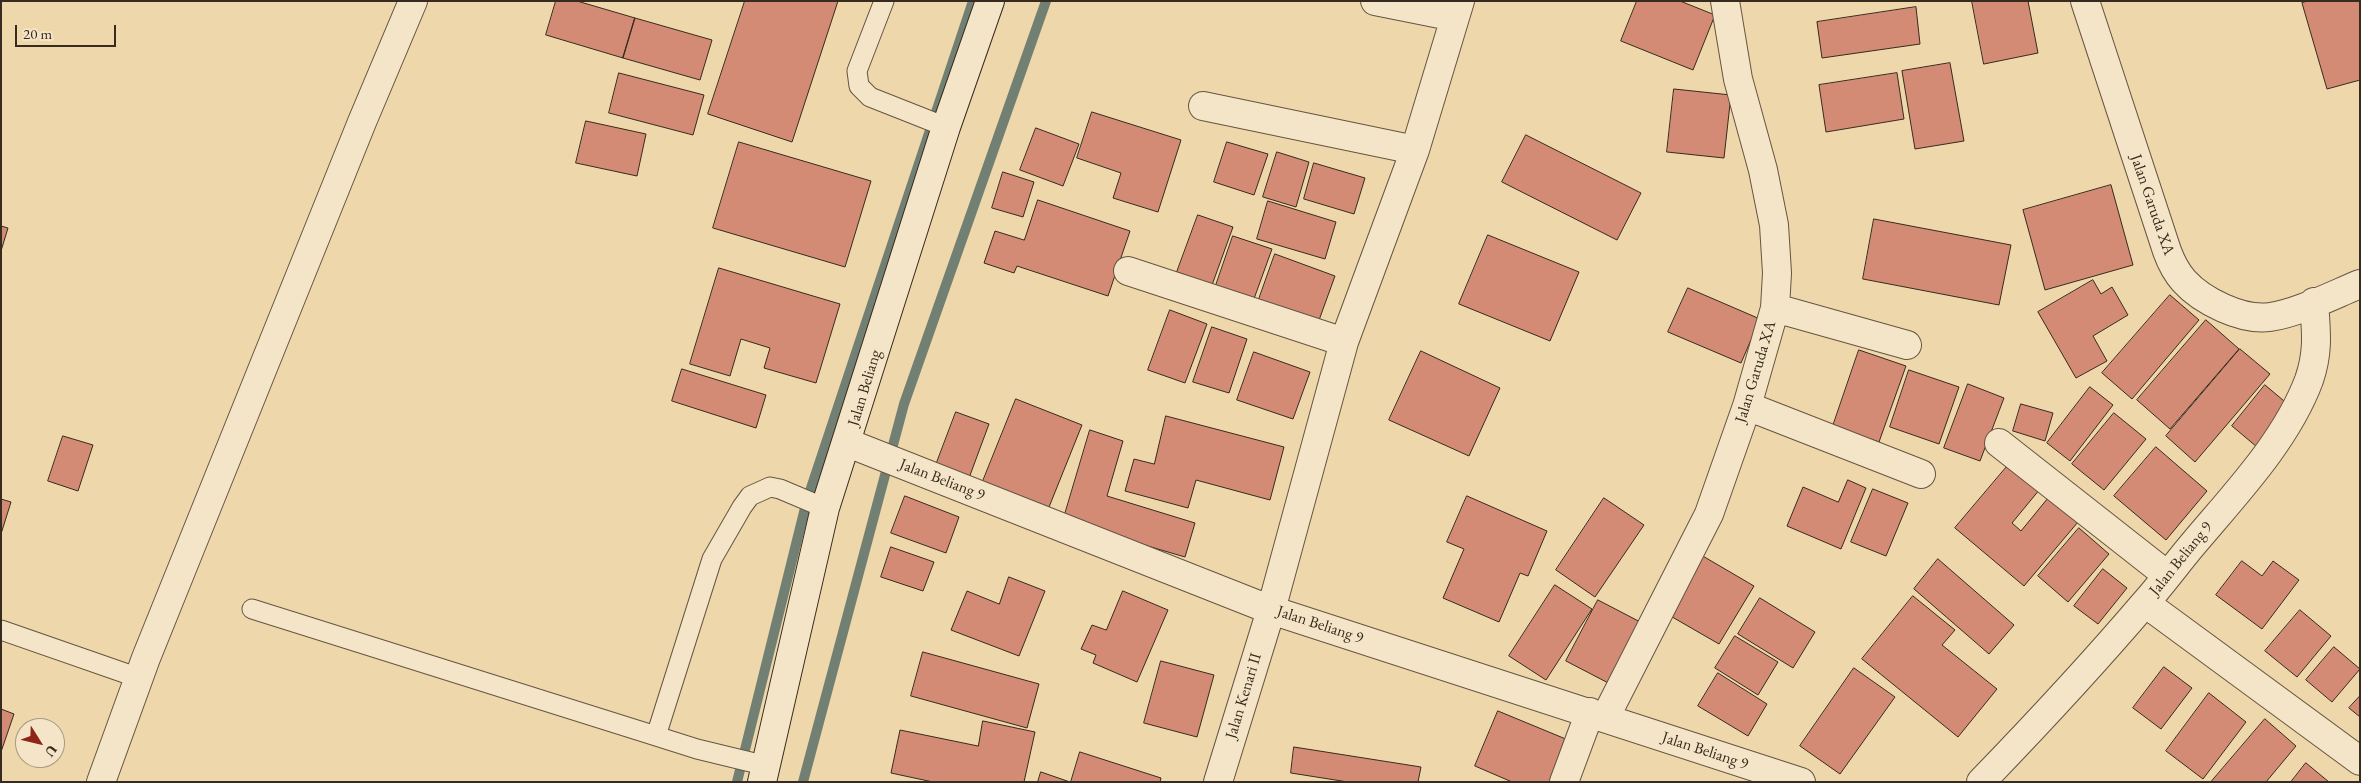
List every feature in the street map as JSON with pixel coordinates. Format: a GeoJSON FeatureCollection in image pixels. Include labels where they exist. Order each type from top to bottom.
{"type":"FeatureCollection","features":[{"type":"Feature","properties":{"kind":"street"},"geometry":{"type":"LineString","coordinates":[[100,782],[139,678],[362,122],[413,1]]}},
{"type":"Feature","properties":{"kind":"street","name":"Jalan Beliang"},"geometry":{"type":"LineString","coordinates":[[764,774],[825,508],[848,443],[946,127],[990,1]]}},
{"type":"Feature","properties":{"kind":"street"},"geometry":{"type":"LineString","coordinates":[[1374,1],[1457,9]]}},
{"type":"Feature","properties":{"kind":"street","name":"Jalan Garuda XA"},"geometry":{"type":"LineString","coordinates":[[1564,782],[1597,715],[1708,514],[1747,406],[1774,308],[1777,273],[1774,224],[1763,170],[1738,79],[1725,1]]}},
{"type":"Feature","properties":{"kind":"street","name":"Jalan Garuda XA"},"geometry":{"type":"LineString","coordinates":[[2085,1],[2166,251],[2174,268],[2184,282],[2198,293],[2219,304],[2254,317],[2283,313],[2360,284]]}},
{"type":"Feature","properties":{"kind":"street","name":"Jalan Kenari II"},"geometry":{"type":"LineString","coordinates":[[1218,782],[1271,610],[1344,342],[1415,150],[1457,9]]}},
{"type":"Feature","properties":{"kind":"street"},"geometry":{"type":"LineString","coordinates":[[1203,106],[1415,150]]}},
{"type":"Feature","properties":{"kind":"street"},"geometry":{"type":"LineString","coordinates":[[1128,271],[1344,342]]}},
{"type":"Feature","properties":{"kind":"street","name":"Jalan Beliang 9"},"geometry":{"type":"LineString","coordinates":[[1980,782],[2034,726],[2145,603],[2245,482],[2284,429],[2308,381],[2314,362],[2318,345],[2314,302]]}},
{"type":"Feature","properties":{"kind":"street"},"geometry":{"type":"LineString","coordinates":[[1774,308],[1907,345]]}},
{"type":"Feature","properties":{"kind":"street"},"geometry":{"type":"LineString","coordinates":[[1747,406],[1921,474]]}},
{"type":"Feature","properties":{"kind":"street","name":"Jalan Beliang 9"},"geometry":{"type":"LineString","coordinates":[[848,443],[1271,610],[1801,782]]}},
{"type":"Feature","properties":{"kind":"street"},"geometry":{"type":"LineString","coordinates":[[1998,443],[2167,575]]}},
{"type":"Feature","properties":{"kind":"street"},"geometry":{"type":"LineString","coordinates":[[2145,603],[2360,761]]}},
{"type":"Feature","properties":{"kind":"lane"},"geometry":{"type":"LineString","coordinates":[[884,1],[857,72],[858,86],[870,98],[946,127]]}},
{"type":"Feature","properties":{"kind":"lane"},"geometry":{"type":"LineString","coordinates":[[656,736],[712,559],[750,496],[770,487],[780,489],[825,508]]}},
{"type":"Feature","properties":{"kind":"lane"},"geometry":{"type":"LineString","coordinates":[[252,609],[697,749],[764,774]]}},
{"type":"Feature","properties":{"kind":"lane"},"geometry":{"type":"LineString","coordinates":[[1,630],[139,678]]}},
{"type":"Feature","properties":{"kind":"building"},"geometry":{"type":"Polygon","coordinates":[[[556,1],[577,1],[635,18],[623,58],[546,35],[556,1]]]}},
{"type":"Feature","properties":{"kind":"building"},"geometry":{"type":"Polygon","coordinates":[[[745,1],[838,1],[792,142],[708,114],[745,1]]]}},
{"type":"Feature","properties":{"kind":"building"},"geometry":{"type":"Polygon","coordinates":[[[1637,1],[1680,1],[1715,15],[1693,70],[1621,41],[1637,1]]]}},
{"type":"Feature","properties":{"kind":"building"},"geometry":{"type":"Polygon","coordinates":[[[1972,1],[2028,1],[2038,53],[1984,64],[1972,1]]]}},
{"type":"Feature","properties":{"kind":"building"},"geometry":{"type":"Polygon","coordinates":[[[2308,1],[2360,1],[2360,80],[2327,89],[2302,3],[2308,1]]]}},
{"type":"Feature","properties":{"kind":"building"},"geometry":{"type":"Polygon","coordinates":[[[1916,7],[1920,44],[1822,58],[1817,22],[1916,7]]]}},
{"type":"Feature","properties":{"kind":"building"},"geometry":{"type":"Polygon","coordinates":[[[635,18],[712,40],[700,80],[623,58],[635,18]]]}},
{"type":"Feature","properties":{"kind":"building"},"geometry":{"type":"Polygon","coordinates":[[[1950,63],[1964,141],[1915,149],[1902,71],[1950,63]]]}},
{"type":"Feature","properties":{"kind":"building"},"geometry":{"type":"Polygon","coordinates":[[[619,73],[704,95],[693,135],[609,113],[619,73]]]}},
{"type":"Feature","properties":{"kind":"building"},"geometry":{"type":"Polygon","coordinates":[[[1897,73],[1904,119],[1826,132],[1819,85],[1897,73]]]}},
{"type":"Feature","properties":{"kind":"building"},"geometry":{"type":"Polygon","coordinates":[[[1674,89],[1731,95],[1724,158],[1667,152],[1674,89]]]}},
{"type":"Feature","properties":{"kind":"building"},"geometry":{"type":"Polygon","coordinates":[[[1092,112],[1181,140],[1158,212],[1113,198],[1121,173],[1077,158],[1092,112]]]}},
{"type":"Feature","properties":{"kind":"building"},"geometry":{"type":"Polygon","coordinates":[[[586,121],[646,134],[637,176],[576,163],[586,121]]]}},
{"type":"Feature","properties":{"kind":"building"},"geometry":{"type":"Polygon","coordinates":[[[1036,128],[1079,144],[1063,186],[1020,170],[1036,128]]]}},
{"type":"Feature","properties":{"kind":"building"},"geometry":{"type":"Polygon","coordinates":[[[1526,135],[1641,193],[1617,240],[1502,182],[1526,135]]]}},
{"type":"Feature","properties":{"kind":"building"},"geometry":{"type":"Polygon","coordinates":[[[739,142],[871,181],[845,267],[713,228],[739,142]]]}},
{"type":"Feature","properties":{"kind":"building"},"geometry":{"type":"Polygon","coordinates":[[[1227,142],[1268,154],[1254,195],[1214,182],[1227,142]]]}},
{"type":"Feature","properties":{"kind":"building"},"geometry":{"type":"Polygon","coordinates":[[[1277,152],[1309,162],[1296,207],[1263,197],[1277,152]]]}},
{"type":"Feature","properties":{"kind":"building"},"geometry":{"type":"Polygon","coordinates":[[[1314,163],[1365,178],[1354,214],[1304,199],[1314,163]]]}},
{"type":"Feature","properties":{"kind":"building"},"geometry":{"type":"Polygon","coordinates":[[[1003,172],[1034,182],[1023,217],[992,208],[1003,172]]]}},
{"type":"Feature","properties":{"kind":"building"},"geometry":{"type":"Polygon","coordinates":[[[2111,185],[2133,265],[2045,290],[2023,210],[2111,185]]]}},
{"type":"Feature","properties":{"kind":"building"},"geometry":{"type":"Polygon","coordinates":[[[1038,200],[1130,231],[1108,296],[1017,266],[1014,273],[984,263],[995,231],[1024,240],[1038,200]]]}},
{"type":"Feature","properties":{"kind":"building"},"geometry":{"type":"Polygon","coordinates":[[[1268,201],[1336,222],[1325,259],[1257,239],[1268,201]]]}},
{"type":"Feature","properties":{"kind":"building"},"geometry":{"type":"Polygon","coordinates":[[[1198,215],[1233,227],[1212,285],[1177,272],[1198,215]]]}},
{"type":"Feature","properties":{"kind":"building"},"geometry":{"type":"Polygon","coordinates":[[[1874,219],[2011,245],[1999,305],[1863,279],[1874,219]]]}},
{"type":"Feature","properties":{"kind":"building"},"geometry":{"type":"Polygon","coordinates":[[[1,226],[8,228],[1,251],[1,226]]]}},
{"type":"Feature","properties":{"kind":"building"},"geometry":{"type":"Polygon","coordinates":[[[1488,235],[1579,272],[1550,341],[1459,304],[1488,235]]]}},
{"type":"Feature","properties":{"kind":"building"},"geometry":{"type":"Polygon","coordinates":[[[1233,236],[1272,249],[1251,307],[1213,294],[1233,236]]]}},
{"type":"Feature","properties":{"kind":"building"},"geometry":{"type":"Polygon","coordinates":[[[1275,254],[1335,276],[1318,323],[1258,302],[1275,254]]]}},
{"type":"Feature","properties":{"kind":"building"},"geometry":{"type":"Polygon","coordinates":[[[719,268],[840,304],[816,383],[764,368],[770,348],[741,339],[730,376],[690,364],[719,268]]]}},
{"type":"Feature","properties":{"kind":"building"},"geometry":{"type":"Polygon","coordinates":[[[2093,280],[2101,294],[2112,287],[2128,315],[2093,336],[2107,361],[2076,378],[2038,312],[2093,280]]]}},
{"type":"Feature","properties":{"kind":"building"},"geometry":{"type":"Polygon","coordinates":[[[1688,288],[1760,319],[1741,363],[1668,332],[1688,288]]]}},
{"type":"Feature","properties":{"kind":"building"},"geometry":{"type":"Polygon","coordinates":[[[2170,295],[2199,320],[2132,399],[2102,373],[2170,295]]]}},
{"type":"Feature","properties":{"kind":"building"},"geometry":{"type":"Polygon","coordinates":[[[1170,310],[1207,324],[1185,383],[1148,370],[1170,310]]]}},
{"type":"Feature","properties":{"kind":"building"},"geometry":{"type":"Polygon","coordinates":[[[2206,320],[2239,349],[2170,429],[2137,400],[2206,320]]]}},
{"type":"Feature","properties":{"kind":"building"},"geometry":{"type":"Polygon","coordinates":[[[1212,327],[1247,339],[1229,393],[1193,382],[1212,327]]]}},
{"type":"Feature","properties":{"kind":"building"},"geometry":{"type":"Polygon","coordinates":[[[2240,349],[2270,374],[2195,462],[2166,436],[2240,349]]]}},
{"type":"Feature","properties":{"kind":"building"},"geometry":{"type":"Polygon","coordinates":[[[1859,350],[1906,366],[1879,442],[1833,426],[1859,350]]]}},
{"type":"Feature","properties":{"kind":"building"},"geometry":{"type":"Polygon","coordinates":[[[1421,351],[1500,388],[1469,456],[1389,420],[1421,351]]]}},
{"type":"Feature","properties":{"kind":"building"},"geometry":{"type":"Polygon","coordinates":[[[1254,352],[1310,372],[1293,419],[1237,400],[1254,352]]]}},
{"type":"Feature","properties":{"kind":"building"},"geometry":{"type":"Polygon","coordinates":[[[682,369],[766,395],[756,428],[672,401],[682,369]]]}},
{"type":"Feature","properties":{"kind":"building"},"geometry":{"type":"Polygon","coordinates":[[[1909,370],[1959,387],[1939,444],[1890,427],[1909,370]]]}},
{"type":"Feature","properties":{"kind":"building"},"geometry":{"type":"Polygon","coordinates":[[[1968,384],[2004,398],[1980,461],[1944,448],[1968,384]]]}},
{"type":"Feature","properties":{"kind":"building"},"geometry":{"type":"Polygon","coordinates":[[[2265,385],[2290,406],[2257,447],[2232,426],[2265,385]]]}},
{"type":"Feature","properties":{"kind":"building"},"geometry":{"type":"Polygon","coordinates":[[[2090,387],[2113,405],[2070,461],[2047,443],[2090,387]]]}},
{"type":"Feature","properties":{"kind":"building"},"geometry":{"type":"Polygon","coordinates":[[[1016,399],[1082,425],[1045,517],[979,491],[1016,399]]]}},
{"type":"Feature","properties":{"kind":"building"},"geometry":{"type":"Polygon","coordinates":[[[2021,404],[2053,413],[2045,441],[2013,431],[2021,404]]]}},
{"type":"Feature","properties":{"kind":"building"},"geometry":{"type":"Polygon","coordinates":[[[956,412],[989,424],[969,478],[936,465],[956,412]]]}},
{"type":"Feature","properties":{"kind":"building"},"geometry":{"type":"Polygon","coordinates":[[[2114,413],[2146,439],[2104,490],[2072,464],[2114,413]]]}},
{"type":"Feature","properties":{"kind":"building"},"geometry":{"type":"Polygon","coordinates":[[[1166,416],[1284,447],[1270,500],[1196,480],[1188,508],[1125,491],[1134,459],[1154,464],[1166,416]]]}},
{"type":"Feature","properties":{"kind":"building"},"geometry":{"type":"Polygon","coordinates":[[[1090,430],[1123,441],[1107,496],[1195,523],[1185,557],[1063,521],[1090,430]]]}},
{"type":"Feature","properties":{"kind":"building"},"geometry":{"type":"Polygon","coordinates":[[[63,436],[93,445],[78,491],[48,481],[63,436]]]}},
{"type":"Feature","properties":{"kind":"building"},"geometry":{"type":"Polygon","coordinates":[[[2156,447],[2207,491],[2166,540],[2114,496],[2156,447]]]}},
{"type":"Feature","properties":{"kind":"building"},"geometry":{"type":"Polygon","coordinates":[[[2010,463],[2040,489],[2012,523],[2021,531],[2048,498],[2078,522],[2024,586],[1955,528],[2010,463]]]}},
{"type":"Feature","properties":{"kind":"building"},"geometry":{"type":"Polygon","coordinates":[[[1848,480],[1866,488],[1841,549],[1787,526],[1803,487],[1838,502],[1848,480]]]}},
{"type":"Feature","properties":{"kind":"building"},"geometry":{"type":"Polygon","coordinates":[[[1873,489],[1908,503],[1886,556],[1851,542],[1873,489]]]}},
{"type":"Feature","properties":{"kind":"building"},"geometry":{"type":"Polygon","coordinates":[[[905,496],[959,517],[946,553],[891,533],[905,496]]]}},
{"type":"Feature","properties":{"kind":"building"},"geometry":{"type":"Polygon","coordinates":[[[1467,496],[1547,531],[1528,576],[1520,573],[1499,622],[1443,598],[1464,549],[1447,542],[1467,496]]]}},
{"type":"Feature","properties":{"kind":"building"},"geometry":{"type":"Polygon","coordinates":[[[1604,498],[1644,525],[1595,597],[1556,570],[1604,498]]]}},
{"type":"Feature","properties":{"kind":"building"},"geometry":{"type":"Polygon","coordinates":[[[1,499],[11,502],[1,534],[1,499]]]}},
{"type":"Feature","properties":{"kind":"building"},"geometry":{"type":"Polygon","coordinates":[[[2079,528],[2109,554],[2068,602],[2038,576],[2079,528]]]}},
{"type":"Feature","properties":{"kind":"building"},"geometry":{"type":"Polygon","coordinates":[[[891,547],[934,562],[923,591],[881,577],[891,547]]]}},
{"type":"Feature","properties":{"kind":"building"},"geometry":{"type":"Polygon","coordinates":[[[1701,555],[1754,586],[1719,644],[1667,614],[1701,555]]]}},
{"type":"Feature","properties":{"kind":"building"},"geometry":{"type":"Polygon","coordinates":[[[1938,559],[2014,625],[1989,654],[1914,589],[1938,559]]]}},
{"type":"Feature","properties":{"kind":"building"},"geometry":{"type":"Polygon","coordinates":[[[2242,561],[2262,576],[2273,561],[2299,580],[2262,629],[2216,595],[2242,561]]]}},
{"type":"Feature","properties":{"kind":"building"},"geometry":{"type":"Polygon","coordinates":[[[2103,569],[2127,588],[2098,624],[2074,606],[2103,569]]]}},
{"type":"Feature","properties":{"kind":"building"},"geometry":{"type":"Polygon","coordinates":[[[1009,577],[1045,591],[1019,656],[951,630],[967,591],[999,604],[1009,577]]]}},
{"type":"Feature","properties":{"kind":"building"},"geometry":{"type":"Polygon","coordinates":[[[1555,585],[1592,609],[1546,680],[1509,656],[1555,585]]]}},
{"type":"Feature","properties":{"kind":"building"},"geometry":{"type":"Polygon","coordinates":[[[1123,591],[1168,610],[1137,682],[1093,663],[1096,655],[1081,649],[1092,625],[1106,630],[1123,591]]]}},
{"type":"Feature","properties":{"kind":"building"},"geometry":{"type":"Polygon","coordinates":[[[1913,596],[1955,630],[1942,645],[1997,689],[1958,737],[1862,659],[1913,596]]]}},
{"type":"Feature","properties":{"kind":"building"},"geometry":{"type":"Polygon","coordinates":[[[1760,598],[1815,632],[1793,668],[1738,634],[1760,598]]]}},
{"type":"Feature","properties":{"kind":"building"},"geometry":{"type":"Polygon","coordinates":[[[1598,600],[1648,626],[1616,687],[1566,661],[1598,600]]]}},
{"type":"Feature","properties":{"kind":"building"},"geometry":{"type":"Polygon","coordinates":[[[2300,610],[2331,636],[2297,677],[2265,651],[2300,610]]]}},
{"type":"Feature","properties":{"kind":"building"},"geometry":{"type":"Polygon","coordinates":[[[1735,636],[1778,662],[1758,695],[1715,668],[1735,636]]]}},
{"type":"Feature","properties":{"kind":"building"},"geometry":{"type":"Polygon","coordinates":[[[2334,647],[2360,669],[2332,702],[2306,680],[2334,647]]]}},
{"type":"Feature","properties":{"kind":"building"},"geometry":{"type":"Polygon","coordinates":[[[923,652],[1039,684],[1027,728],[911,696],[923,652]]]}},
{"type":"Feature","properties":{"kind":"building"},"geometry":{"type":"Polygon","coordinates":[[[1161,661],[1214,675],[1197,737],[1144,723],[1161,661]]]}},
{"type":"Feature","properties":{"kind":"building"},"geometry":{"type":"Polygon","coordinates":[[[2164,667],[2192,688],[2161,729],[2133,708],[2164,667]]]}},
{"type":"Feature","properties":{"kind":"building"},"geometry":{"type":"Polygon","coordinates":[[[1854,668],[1895,697],[1840,774],[1800,746],[1854,668]]]}},
{"type":"Feature","properties":{"kind":"building"},"geometry":{"type":"Polygon","coordinates":[[[1718,673],[1767,704],[1748,736],[1698,706],[1718,673]]]}},
{"type":"Feature","properties":{"kind":"building"},"geometry":{"type":"Polygon","coordinates":[[[2209,693],[2246,722],[2203,779],[2166,751],[2209,693]]]}},
{"type":"Feature","properties":{"kind":"building"},"geometry":{"type":"Polygon","coordinates":[[[2360,696],[2360,717],[2349,708],[2360,696]]]}},
{"type":"Feature","properties":{"kind":"building"},"geometry":{"type":"Polygon","coordinates":[[[1,709],[14,714],[1,752],[1,709]]]}},
{"type":"Feature","properties":{"kind":"building"},"geometry":{"type":"Polygon","coordinates":[[[1498,711],[1573,742],[1556,782],[1512,782],[1475,766],[1498,711]]]}},
{"type":"Feature","properties":{"kind":"building"},"geometry":{"type":"Polygon","coordinates":[[[2265,719],[2296,746],[2266,782],[2211,782],[2265,719]]]}},
{"type":"Feature","properties":{"kind":"building"},"geometry":{"type":"Polygon","coordinates":[[[983,721],[1035,732],[1024,782],[933,782],[891,773],[900,730],[978,746],[983,721]]]}},
{"type":"Feature","properties":{"kind":"building"},"geometry":{"type":"Polygon","coordinates":[[[1294,747],[1421,767],[1418,782],[1348,782],[1291,773],[1294,747]]]}},
{"type":"Feature","properties":{"kind":"building"},"geometry":{"type":"Polygon","coordinates":[[[1080,752],[1161,778],[1160,782],[1071,782],[1080,752]]]}},
{"type":"Feature","properties":{"kind":"building"},"geometry":{"type":"Polygon","coordinates":[[[2306,763],[2329,782],[2291,782],[2306,763]]]}},
{"type":"Feature","properties":{"kind":"building"},"geometry":{"type":"Polygon","coordinates":[[[1041,772],[1070,782],[1038,782],[1041,772]]]}},
{"type":"Feature","properties":{"kind":"waterway"},"geometry":{"type":"LineString","coordinates":[[737,782],[807,500],[973,1]]}},
{"type":"Feature","properties":{"kind":"waterway"},"geometry":{"type":"LineString","coordinates":[[803,782],[904,404],[1046,1]]}}]}
